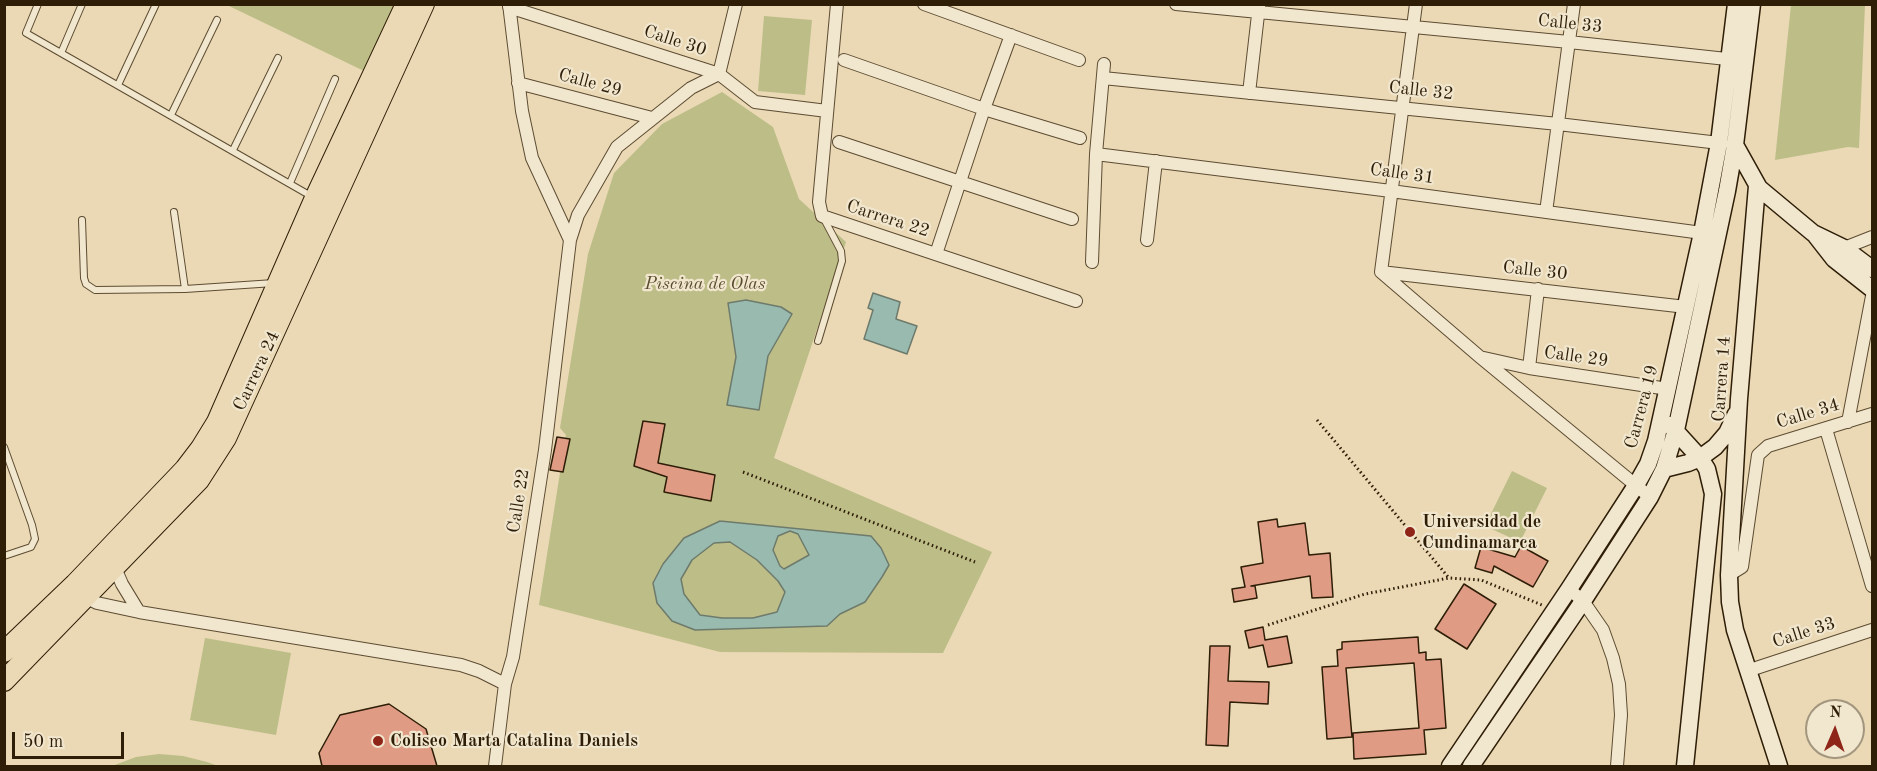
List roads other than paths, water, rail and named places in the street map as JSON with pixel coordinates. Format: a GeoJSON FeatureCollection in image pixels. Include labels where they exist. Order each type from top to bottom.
{"type":"FeatureCollection","features":[{"type":"Feature","properties":{"kind":"main road","name":"Carrera 24"},"geometry":{"type":"LineString","coordinates":[[4,681],[199,480],[221,446],[298,282],[323,203],[406,4]]}},
{"type":"Feature","properties":{"kind":"main road","name":"Carrera 24"},"geometry":{"type":"LineString","coordinates":[[4,652],[114,543],[185,469],[201,448],[220,413],[277,283],[323,203],[424,4]]}},
{"type":"Feature","properties":{"kind":"street"},"geometry":{"type":"LineString","coordinates":[[719,74],[735,4]]}},
{"type":"Feature","properties":{"kind":"street","name":"Carrera 22"},"geometry":{"type":"LineString","coordinates":[[837,4],[819,202],[822,216],[1076,301]]}},
{"type":"Feature","properties":{"kind":"street","name":"Calle 33"},"geometry":{"type":"LineString","coordinates":[[1176,4],[1258,9],[1413,28],[1737,60]]}},
{"type":"Feature","properties":{"kind":"street"},"geometry":{"type":"LineString","coordinates":[[1416,4],[1381,272],[1479,357],[1650,497]]}},
{"type":"Feature","properties":{"kind":"street"},"geometry":{"type":"LineString","coordinates":[[1545,212],[1574,4]]}},
{"type":"Feature","properties":{"kind":"street","name":"Carrera 19"},"geometry":{"type":"LineString","coordinates":[[1471,766],[1583,601],[1650,497],[1664,469],[1676,430],[1727,191],[1727,144],[1737,60],[1736,4]]}},
{"type":"Feature","properties":{"kind":"street","name":"Carrera 19"},"geometry":{"type":"LineString","coordinates":[[1737,60],[1752,4]]}},
{"type":"Feature","properties":{"kind":"street"},"geometry":{"type":"LineString","coordinates":[[925,5],[1079,60]]}},
{"type":"Feature","properties":{"kind":"street"},"geometry":{"type":"LineString","coordinates":[[509,6],[522,111],[532,158],[570,240]]}},
{"type":"Feature","properties":{"kind":"street","name":"Calle 30"},"geometry":{"type":"LineString","coordinates":[[509,6],[719,74],[755,102],[827,111]]}},
{"type":"Feature","properties":{"kind":"street"},"geometry":{"type":"LineString","coordinates":[[1249,93],[1258,9]]}},
{"type":"Feature","properties":{"kind":"street"},"geometry":{"type":"LineString","coordinates":[[936,254],[1011,35]]}},
{"type":"Feature","properties":{"kind":"street"},"geometry":{"type":"LineString","coordinates":[[844,60],[984,109],[1080,138]]}},
{"type":"Feature","properties":{"kind":"street"},"geometry":{"type":"LineString","coordinates":[[1092,262],[1096,154],[1104,64]]}},
{"type":"Feature","properties":{"kind":"street","name":"Calle 22"},"geometry":{"type":"LineString","coordinates":[[495,766],[505,684],[513,657],[545,450],[570,240],[578,215],[617,147],[691,88],[719,74]]}},
{"type":"Feature","properties":{"kind":"street","name":"Calle 32"},"geometry":{"type":"LineString","coordinates":[[1103,78],[1558,124],[1727,144]]}},
{"type":"Feature","properties":{"kind":"street","name":"Calle 29"},"geometry":{"type":"LineString","coordinates":[[518,83],[652,118]]}},
{"type":"Feature","properties":{"kind":"street"},"geometry":{"type":"LineString","coordinates":[[840,142],[1072,219]]}},
{"type":"Feature","properties":{"kind":"street"},"geometry":{"type":"LineString","coordinates":[[1727,144],[1757,186],[1813,233],[1834,259],[1872,289]]}},
{"type":"Feature","properties":{"kind":"street","name":"Carrera 19"},"geometry":{"type":"LineString","coordinates":[[1450,766],[1554,612],[1648,464],[1662,418],[1708,200],[1727,144]]}},
{"type":"Feature","properties":{"kind":"street","name":"Calle 31"},"geometry":{"type":"LineString","coordinates":[[1096,154],[1391,190],[1702,233]]}},
{"type":"Feature","properties":{"kind":"street"},"geometry":{"type":"LineString","coordinates":[[1147,240],[1156,161]]}},
{"type":"Feature","properties":{"kind":"street"},"geometry":{"type":"LineString","coordinates":[[1708,200],[1727,191],[1757,186]]}},
{"type":"Feature","properties":{"kind":"street","name":"Carrera 14"},"geometry":{"type":"LineString","coordinates":[[1757,186],[1739,399],[1729,574],[1730,602],[1735,630],[1747,671],[1779,766]]}},
{"type":"Feature","properties":{"kind":"street"},"geometry":{"type":"LineString","coordinates":[[1813,233],[1844,248],[1872,269]]}},
{"type":"Feature","properties":{"kind":"street"},"geometry":{"type":"LineString","coordinates":[[1844,248],[1872,237]]}},
{"type":"Feature","properties":{"kind":"street","name":"Calle 30"},"geometry":{"type":"LineString","coordinates":[[1381,272],[1686,307]]}},
{"type":"Feature","properties":{"kind":"street"},"geometry":{"type":"LineString","coordinates":[[1528,368],[1538,289]]}},
{"type":"Feature","properties":{"kind":"street"},"geometry":{"type":"LineString","coordinates":[[1848,422],[1872,296]]}},
{"type":"Feature","properties":{"kind":"street","name":"Calle 29"},"geometry":{"type":"LineString","coordinates":[[1479,357],[1528,368],[1668,389]]}},
{"type":"Feature","properties":{"kind":"street"},"geometry":{"type":"LineString","coordinates":[[1664,469],[1700,458],[1715,447],[1727,433],[1735,417],[1739,399]]}},
{"type":"Feature","properties":{"kind":"street","name":"Calle 34"},"geometry":{"type":"LineString","coordinates":[[1729,574],[1742,567],[1758,455],[1768,446],[1872,414]]}},
{"type":"Feature","properties":{"kind":"street"},"geometry":{"type":"LineString","coordinates":[[1662,418],[1676,430],[1700,458],[1707,469],[1713,494],[1685,766]]}},
{"type":"Feature","properties":{"kind":"street"},"geometry":{"type":"LineString","coordinates":[[1826,429],[1872,586]]}},
{"type":"Feature","properties":{"kind":"street"},"geometry":{"type":"LineString","coordinates":[[115,568],[139,612]]}},
{"type":"Feature","properties":{"kind":"street"},"geometry":{"type":"LineString","coordinates":[[1569,589],[1583,601],[1603,630],[1613,658],[1619,684],[1621,715],[1617,766]]}},
{"type":"Feature","properties":{"kind":"street"},"geometry":{"type":"LineString","coordinates":[[87,598],[97,603],[139,612],[461,664],[505,684]]}},
{"type":"Feature","properties":{"kind":"street","name":"Calle 33"},"geometry":{"type":"LineString","coordinates":[[1747,671],[1872,630]]}},
{"type":"Feature","properties":{"kind":"lane"},"geometry":{"type":"LineString","coordinates":[[38,4],[26,33],[323,203]]}},
{"type":"Feature","properties":{"kind":"lane"},"geometry":{"type":"LineString","coordinates":[[61,52],[82,4]]}},
{"type":"Feature","properties":{"kind":"lane"},"geometry":{"type":"LineString","coordinates":[[117,85],[156,4]]}},
{"type":"Feature","properties":{"kind":"lane"},"geometry":{"type":"LineString","coordinates":[[171,115],[217,20]]}},
{"type":"Feature","properties":{"kind":"lane"},"geometry":{"type":"LineString","coordinates":[[233,150],[278,58]]}},
{"type":"Feature","properties":{"kind":"lane"},"geometry":{"type":"LineString","coordinates":[[290,183],[335,78]]}},
{"type":"Feature","properties":{"kind":"lane"},"geometry":{"type":"LineString","coordinates":[[174,212],[185,289]]}},
{"type":"Feature","properties":{"kind":"lane"},"geometry":{"type":"LineString","coordinates":[[818,341],[842,261],[841,251],[822,216]]}},
{"type":"Feature","properties":{"kind":"lane"},"geometry":{"type":"LineString","coordinates":[[82,220],[84,278],[86,284],[95,290],[185,289],[298,282]]}},
{"type":"Feature","properties":{"kind":"lane"},"geometry":{"type":"LineString","coordinates":[[4,447],[32,525],[34,538],[31,547],[4,556]]}},
{"type":"Feature","properties":{"kind":"water"},"geometry":{"type":"Polygon","coordinates":[[[873,293],[900,302],[896,319],[917,326],[907,354],[864,339],[873,310],[868,308],[873,293]]]}},
{"type":"Feature","properties":{"kind":"water"},"geometry":{"type":"Polygon","coordinates":[[[746,300],[781,307],[792,314],[768,356],[759,410],[727,405],[736,357],[728,303],[746,300]]]}},
{"type":"Feature","properties":{"kind":"water"},"geometry":{"type":"Polygon","coordinates":[[[720,521],[871,536],[881,548],[889,565],[865,602],[840,614],[827,626],[695,630],[672,621],[657,603],[653,583],[663,564],[684,538],[720,521]],[[790,531],[778,536],[773,550],[780,566],[784,569],[809,555],[798,534],[790,531]],[[730,542],[714,543],[692,560],[681,579],[684,594],[700,615],[753,618],[777,612],[785,592],[778,581],[757,560],[730,542]]]}},
{"type":"Feature","properties":{"kind":"place","name":"Universidad de Cundinamarca"},"geometry":{"type":"Point","coordinates":[1410,532]}},
{"type":"Feature","properties":{"kind":"place","name":"Coliseo Marta Catalina Daniels"},"geometry":{"type":"Point","coordinates":[378,741]}},
{"type":"Feature","properties":{"kind":"park label","name":"Piscina de Olas"},"geometry":{"type":"Point","coordinates":[705,284]}}]}
